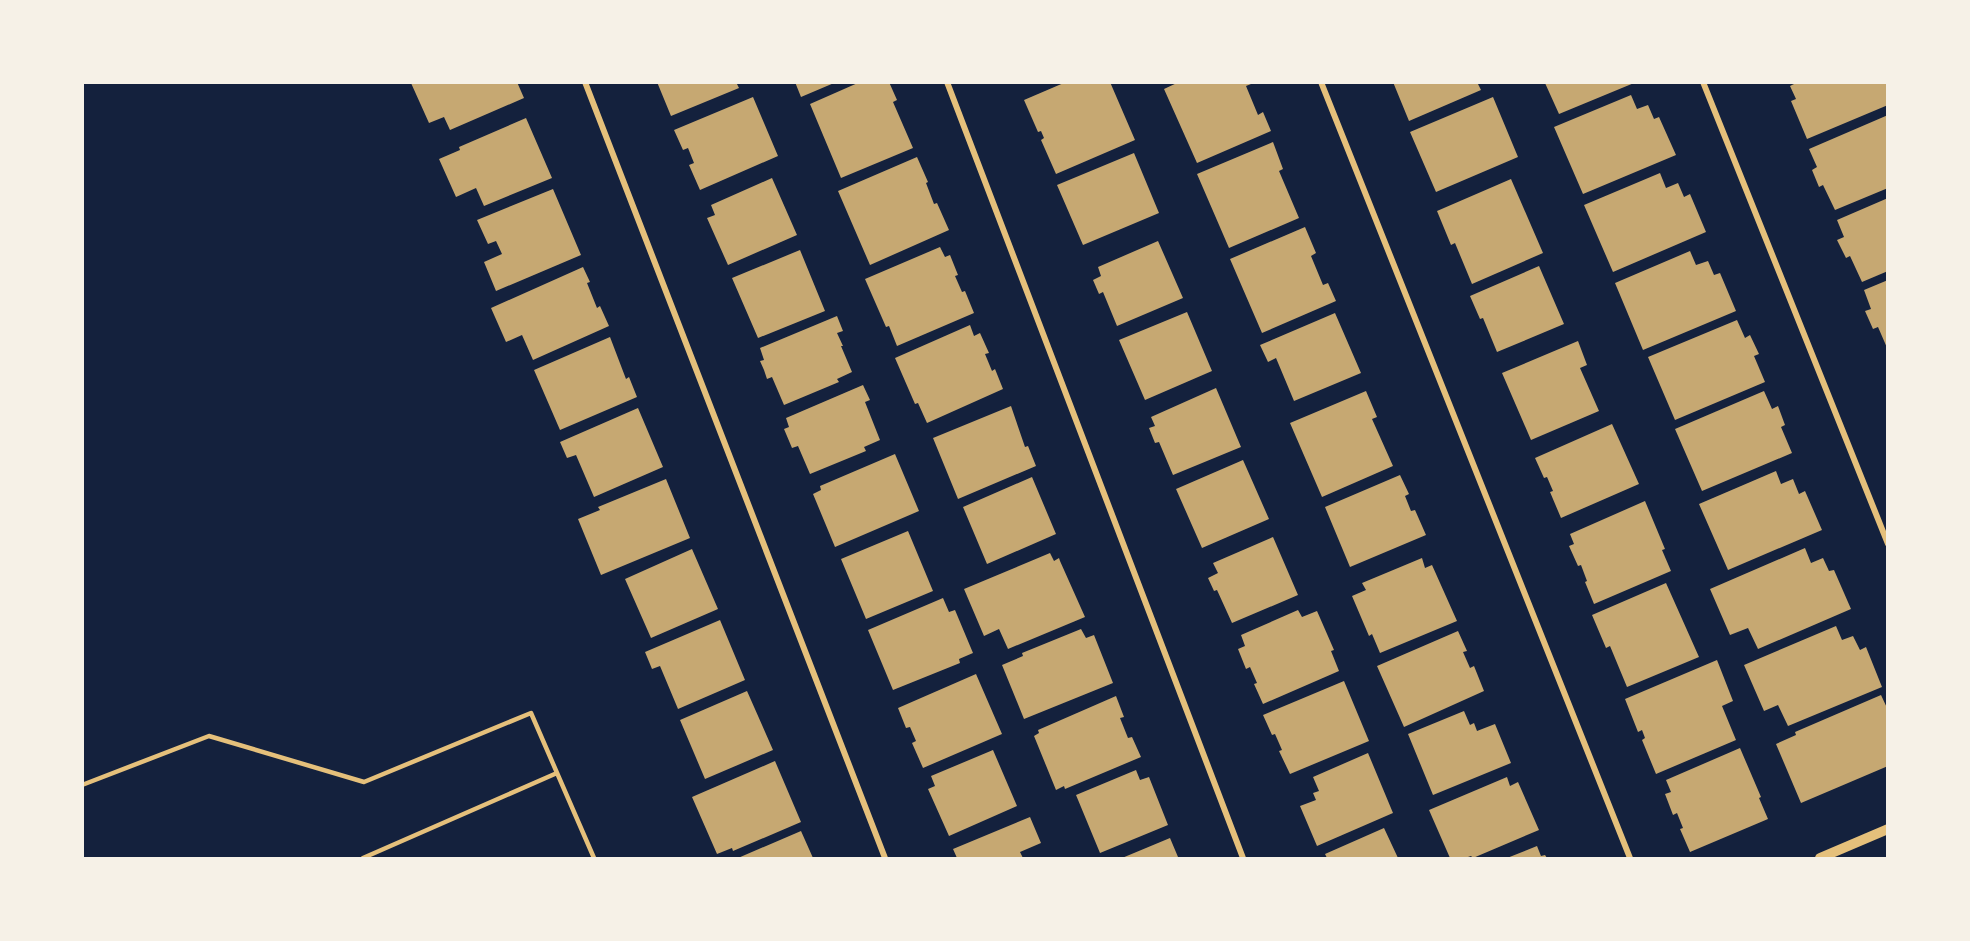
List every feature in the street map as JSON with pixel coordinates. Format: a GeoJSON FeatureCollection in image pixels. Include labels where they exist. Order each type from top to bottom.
{"type":"FeatureCollection","features":[{"type":"Feature","properties":{"kind":"street"},"geometry":{"type":"LineString","coordinates":[[585,82],[885,858]]}},
{"type":"Feature","properties":{"kind":"street"},"geometry":{"type":"LineString","coordinates":[[947,82],[1243,858]]}},
{"type":"Feature","properties":{"kind":"street"},"geometry":{"type":"LineString","coordinates":[[1321,82],[1630,858]]}},
{"type":"Feature","properties":{"kind":"street"},"geometry":{"type":"LineString","coordinates":[[1703,82],[1887,544]]}},
{"type":"Feature","properties":{"kind":"street"},"geometry":{"type":"LineString","coordinates":[[1820,858],[1887,829]]}},
{"type":"Feature","properties":{"kind":"lane"},"geometry":{"type":"LineString","coordinates":[[82,785],[209,736],[364,782],[531,713],[594,858]]}},
{"type":"Feature","properties":{"kind":"lane"},"geometry":{"type":"LineString","coordinates":[[363,858],[557,773]]}},
{"type":"Feature","properties":{"kind":"building"},"geometry":{"type":"Polygon","coordinates":[[[517,82],[524,98],[450,130],[444,117],[429,123],[411,83],[517,82]]]}},
{"type":"Feature","properties":{"kind":"building"},"geometry":{"type":"Polygon","coordinates":[[[657,82],[736,82],[739,88],[671,116],[657,82]]]}},
{"type":"Feature","properties":{"kind":"building"},"geometry":{"type":"Polygon","coordinates":[[[795,82],[834,82],[834,83],[801,97],[795,82]]]}},
{"type":"Feature","properties":{"kind":"building"},"geometry":{"type":"Polygon","coordinates":[[[860,82],[889,82],[897,100],[893,102],[913,148],[841,178],[810,104],[860,82]]]}},
{"type":"Feature","properties":{"kind":"building"},"geometry":{"type":"Polygon","coordinates":[[[1066,82],[1110,82],[1135,140],[1056,174],[1041,140],[1044,138],[1041,131],[1038,132],[1024,100],[1066,82]]]}},
{"type":"Feature","properties":{"kind":"building"},"geometry":{"type":"Polygon","coordinates":[[[1179,82],[1250,82],[1251,84],[1246,86],[1258,115],[1263,112],[1271,131],[1197,163],[1164,89],[1179,82]]]}},
{"type":"Feature","properties":{"kind":"building"},"geometry":{"type":"Polygon","coordinates":[[[1393,82],[1477,82],[1481,90],[1409,121],[1393,82]]]}},
{"type":"Feature","properties":{"kind":"building"},"geometry":{"type":"Polygon","coordinates":[[[1798,82],[1888,82],[1888,105],[1807,139],[1791,101],[1796,99],[1790,86],[1798,82]]]}},
{"type":"Feature","properties":{"kind":"building"},"geometry":{"type":"Polygon","coordinates":[[[1545,83],[1634,83],[1559,114],[1545,83]]]}},
{"type":"Feature","properties":{"kind":"building"},"geometry":{"type":"Polygon","coordinates":[[[1631,95],[1637,109],[1648,105],[1654,119],[1659,117],[1676,155],[1583,194],[1554,127],[1631,95]]]}},
{"type":"Feature","properties":{"kind":"building"},"geometry":{"type":"Polygon","coordinates":[[[753,97],[778,156],[700,190],[689,165],[694,163],[688,148],[683,150],[674,130],[753,97]]]}},
{"type":"Feature","properties":{"kind":"building"},"geometry":{"type":"Polygon","coordinates":[[[1493,97],[1518,157],[1436,192],[1410,132],[1493,97]]]}},
{"type":"Feature","properties":{"kind":"building"},"geometry":{"type":"Polygon","coordinates":[[[1888,115],[1888,188],[1835,210],[1823,185],[1819,187],[1812,170],[1817,167],[1809,149],[1888,115]]]}},
{"type":"Feature","properties":{"kind":"building"},"geometry":{"type":"Polygon","coordinates":[[[526,118],[552,178],[484,206],[476,188],[456,197],[439,159],[460,150],[459,147],[526,118]]]}},
{"type":"Feature","properties":{"kind":"building"},"geometry":{"type":"Polygon","coordinates":[[[1273,142],[1283,169],[1279,171],[1299,218],[1229,248],[1197,174],[1273,142]]]}},
{"type":"Feature","properties":{"kind":"building"},"geometry":{"type":"Polygon","coordinates":[[[1134,153],[1159,213],[1083,245],[1057,185],[1134,153]]]}},
{"type":"Feature","properties":{"kind":"building"},"geometry":{"type":"Polygon","coordinates":[[[917,157],[928,182],[926,183],[934,204],[937,203],[949,230],[870,265],[838,191],[917,157]]]}},
{"type":"Feature","properties":{"kind":"building"},"geometry":{"type":"Polygon","coordinates":[[[1660,173],[1666,188],[1678,183],[1684,197],[1690,194],[1706,232],[1613,272],[1584,205],[1660,173]]]}},
{"type":"Feature","properties":{"kind":"building"},"geometry":{"type":"Polygon","coordinates":[[[772,178],[797,235],[728,265],[707,218],[715,215],[711,205],[772,178]]]}},
{"type":"Feature","properties":{"kind":"building"},"geometry":{"type":"Polygon","coordinates":[[[1511,179],[1543,253],[1472,284],[1455,243],[1451,245],[1437,211],[1511,179]]]}},
{"type":"Feature","properties":{"kind":"building"},"geometry":{"type":"Polygon","coordinates":[[[553,189],[581,255],[496,291],[484,262],[502,254],[496,241],[488,244],[477,220],[553,189]]]}},
{"type":"Feature","properties":{"kind":"building"},"geometry":{"type":"Polygon","coordinates":[[[1888,198],[1888,271],[1862,282],[1850,256],[1846,258],[1837,240],[1844,237],[1837,220],[1888,198]]]}},
{"type":"Feature","properties":{"kind":"building"},"geometry":{"type":"Polygon","coordinates":[[[1305,227],[1316,253],[1311,256],[1323,285],[1328,283],[1336,301],[1262,333],[1230,259],[1305,227]]]}},
{"type":"Feature","properties":{"kind":"building"},"geometry":{"type":"Polygon","coordinates":[[[1158,241],[1183,298],[1117,326],[1103,292],[1099,294],[1093,280],[1101,276],[1098,267],[1158,241]]]}},
{"type":"Feature","properties":{"kind":"building"},"geometry":{"type":"Polygon","coordinates":[[[940,247],[945,257],[950,255],[958,275],[955,276],[962,292],[965,291],[974,313],[897,346],[865,279],[940,247]]]}},
{"type":"Feature","properties":{"kind":"building"},"geometry":{"type":"Polygon","coordinates":[[[800,250],[825,311],[758,338],[732,278],[800,250]]]}},
{"type":"Feature","properties":{"kind":"building"},"geometry":{"type":"Polygon","coordinates":[[[1690,251],[1696,265],[1708,261],[1714,275],[1720,273],[1736,311],[1643,350],[1615,283],[1690,251]]]}},
{"type":"Feature","properties":{"kind":"building"},"geometry":{"type":"Polygon","coordinates":[[[1539,266],[1564,324],[1497,352],[1483,318],[1480,319],[1470,296],[1539,266]]]}},
{"type":"Feature","properties":{"kind":"building"},"geometry":{"type":"Polygon","coordinates":[[[583,267],[597,308],[600,306],[609,326],[533,360],[522,335],[506,342],[491,308],[583,267]]]}},
{"type":"Feature","properties":{"kind":"building"},"geometry":{"type":"Polygon","coordinates":[[[1888,280],[1888,350],[1878,327],[1873,329],[1865,311],[1871,309],[1864,290],[1888,280]]]}},
{"type":"Feature","properties":{"kind":"building"},"geometry":{"type":"Polygon","coordinates":[[[1187,312],[1212,371],[1145,400],[1119,340],[1187,312]]]}},
{"type":"Feature","properties":{"kind":"building"},"geometry":{"type":"Polygon","coordinates":[[[1335,313],[1361,373],[1294,401],[1276,358],[1268,362],[1260,345],[1335,313]]]}},
{"type":"Feature","properties":{"kind":"building"},"geometry":{"type":"Polygon","coordinates":[[[837,316],[843,331],[837,333],[852,372],[837,379],[839,382],[784,405],[772,377],[767,379],[760,361],[764,360],[760,348],[837,316]]]}},
{"type":"Feature","properties":{"kind":"building"},"geometry":{"type":"Polygon","coordinates":[[[1737,320],[1745,338],[1750,335],[1759,354],[1754,356],[1765,382],[1675,420],[1648,357],[1737,320]]]}},
{"type":"Feature","properties":{"kind":"building"},"geometry":{"type":"Polygon","coordinates":[[[970,325],[974,336],[980,333],[989,353],[985,354],[992,371],[995,369],[1003,389],[927,423],[918,403],[915,404],[895,358],[970,325]]]}},
{"type":"Feature","properties":{"kind":"building"},"geometry":{"type":"Polygon","coordinates":[[[610,337],[626,379],[629,377],[637,397],[560,430],[534,370],[610,337]]]}},
{"type":"Feature","properties":{"kind":"building"},"geometry":{"type":"Polygon","coordinates":[[[1578,341],[1587,365],[1580,368],[1599,411],[1531,440],[1502,373],[1578,341]]]}},
{"type":"Feature","properties":{"kind":"building"},"geometry":{"type":"Polygon","coordinates":[[[863,385],[870,400],[865,402],[880,440],[864,447],[866,451],[810,474],[798,446],[792,448],[784,429],[789,427],[786,418],[863,385]]]}},
{"type":"Feature","properties":{"kind":"building"},"geometry":{"type":"Polygon","coordinates":[[[1216,388],[1241,447],[1173,475],[1159,442],[1155,443],[1149,428],[1155,426],[1151,417],[1216,388]]]}},
{"type":"Feature","properties":{"kind":"building"},"geometry":{"type":"Polygon","coordinates":[[[1366,391],[1377,417],[1372,419],[1393,466],[1322,497],[1290,423],[1366,391]]]}},
{"type":"Feature","properties":{"kind":"building"},"geometry":{"type":"Polygon","coordinates":[[[1764,391],[1772,409],[1778,406],[1785,425],[1781,427],[1792,453],[1702,491],[1675,429],[1764,391]]]}},
{"type":"Feature","properties":{"kind":"building"},"geometry":{"type":"Polygon","coordinates":[[[1011,406],[1025,447],[1028,446],[1036,466],[958,499],[933,438],[1011,406]]]}},
{"type":"Feature","properties":{"kind":"building"},"geometry":{"type":"Polygon","coordinates":[[[638,408],[663,467],[594,497],[576,455],[567,458],[560,442],[638,408]]]}},
{"type":"Feature","properties":{"kind":"building"},"geometry":{"type":"Polygon","coordinates":[[[1612,424],[1639,484],[1561,518],[1550,492],[1553,491],[1547,477],[1544,478],[1535,458],[1612,424]]]}},
{"type":"Feature","properties":{"kind":"building"},"geometry":{"type":"Polygon","coordinates":[[[895,454],[919,511],[835,547],[813,494],[821,490],[820,486],[895,454]]]}},
{"type":"Feature","properties":{"kind":"building"},"geometry":{"type":"Polygon","coordinates":[[[1243,460],[1269,519],[1202,548],[1176,489],[1243,460]]]}},
{"type":"Feature","properties":{"kind":"building"},"geometry":{"type":"Polygon","coordinates":[[[1776,471],[1781,484],[1793,479],[1799,494],[1805,491],[1822,530],[1728,570],[1699,504],[1776,471]]]}},
{"type":"Feature","properties":{"kind":"building"},"geometry":{"type":"Polygon","coordinates":[[[1400,475],[1409,494],[1405,496],[1411,511],[1415,510],[1426,535],[1350,567],[1325,507],[1400,475]]]}},
{"type":"Feature","properties":{"kind":"building"},"geometry":{"type":"Polygon","coordinates":[[[1032,477],[1056,534],[987,564],[963,507],[1032,477]]]}},
{"type":"Feature","properties":{"kind":"building"},"geometry":{"type":"Polygon","coordinates":[[[666,479],[690,538],[601,575],[578,519],[600,510],[598,507],[666,479]]]}},
{"type":"Feature","properties":{"kind":"building"},"geometry":{"type":"Polygon","coordinates":[[[1645,501],[1665,549],[1662,550],[1671,571],[1594,604],[1581,565],[1578,566],[1569,546],[1574,544],[1570,534],[1645,501]]]}},
{"type":"Feature","properties":{"kind":"building"},"geometry":{"type":"Polygon","coordinates":[[[908,531],[933,591],[866,619],[841,559],[908,531]]]}},
{"type":"Feature","properties":{"kind":"building"},"geometry":{"type":"Polygon","coordinates":[[[1273,537],[1298,595],[1232,623],[1217,590],[1214,591],[1208,578],[1218,573],[1213,563],[1273,537]]]}},
{"type":"Feature","properties":{"kind":"building"},"geometry":{"type":"Polygon","coordinates":[[[1805,548],[1811,563],[1823,558],[1829,571],[1834,570],[1851,609],[1758,649],[1748,628],[1730,635],[1710,589],[1805,548]]]}},
{"type":"Feature","properties":{"kind":"building"},"geometry":{"type":"Polygon","coordinates":[[[692,549],[718,609],[651,638],[625,579],[692,549]]]}},
{"type":"Feature","properties":{"kind":"building"},"geometry":{"type":"Polygon","coordinates":[[[1050,553],[1054,561],[1059,558],[1085,617],[1008,649],[999,629],[984,636],[964,589],[1050,553]]]}},
{"type":"Feature","properties":{"kind":"building"},"geometry":{"type":"Polygon","coordinates":[[[1422,558],[1425,568],[1432,565],[1457,621],[1380,653],[1372,634],[1369,636],[1352,596],[1366,590],[1362,583],[1422,558]]]}},
{"type":"Feature","properties":{"kind":"building"},"geometry":{"type":"Polygon","coordinates":[[[1666,583],[1699,657],[1627,687],[1610,646],[1606,648],[1592,615],[1666,583]]]}},
{"type":"Feature","properties":{"kind":"building"},"geometry":{"type":"Polygon","coordinates":[[[943,598],[949,612],[955,610],[973,653],[959,659],[960,663],[893,690],[868,630],[943,598]]]}},
{"type":"Feature","properties":{"kind":"building"},"geometry":{"type":"Polygon","coordinates":[[[1298,610],[1302,617],[1317,611],[1334,650],[1331,651],[1339,671],[1263,704],[1254,684],[1257,683],[1250,667],[1246,669],[1238,649],[1245,646],[1241,635],[1298,610]]]}},
{"type":"Feature","properties":{"kind":"building"},"geometry":{"type":"Polygon","coordinates":[[[720,620],[745,680],[678,709],[660,666],[652,669],[645,652],[720,620]]]}},
{"type":"Feature","properties":{"kind":"building"},"geometry":{"type":"Polygon","coordinates":[[[1836,626],[1842,640],[1853,636],[1860,650],[1866,647],[1882,687],[1788,726],[1778,705],[1764,711],[1744,665],[1836,626]]]}},
{"type":"Feature","properties":{"kind":"building"},"geometry":{"type":"Polygon","coordinates":[[[1081,629],[1086,638],[1094,635],[1113,683],[1024,719],[1002,665],[1023,656],[1022,653],[1081,629]]]}},
{"type":"Feature","properties":{"kind":"building"},"geometry":{"type":"Polygon","coordinates":[[[1458,631],[1467,651],[1463,652],[1470,668],[1474,666],[1484,691],[1404,727],[1377,666],[1458,631]]]}},
{"type":"Feature","properties":{"kind":"building"},"geometry":{"type":"Polygon","coordinates":[[[1717,660],[1733,701],[1722,706],[1736,740],[1656,774],[1642,740],[1645,738],[1642,730],[1638,732],[1625,699],[1717,660]]]}},
{"type":"Feature","properties":{"kind":"building"},"geometry":{"type":"Polygon","coordinates":[[[976,674],[1002,734],[923,768],[912,743],[916,741],[910,727],[906,728],[898,708],[976,674]]]}},
{"type":"Feature","properties":{"kind":"building"},"geometry":{"type":"Polygon","coordinates":[[[1344,681],[1369,741],[1290,774],[1279,751],[1282,750],[1275,734],[1272,735],[1263,715],[1344,681]]]}},
{"type":"Feature","properties":{"kind":"building"},"geometry":{"type":"Polygon","coordinates":[[[747,691],[773,750],[705,779],[680,720],[747,691]]]}},
{"type":"Feature","properties":{"kind":"building"},"geometry":{"type":"Polygon","coordinates":[[[1881,695],[1888,710],[1888,766],[1801,803],[1776,744],[1796,735],[1795,732],[1881,695]]]}},
{"type":"Feature","properties":{"kind":"building"},"geometry":{"type":"Polygon","coordinates":[[[1116,696],[1124,717],[1120,718],[1128,738],[1132,737],[1141,757],[1065,789],[1064,786],[1056,790],[1034,736],[1039,733],[1038,730],[1116,696]]]}},
{"type":"Feature","properties":{"kind":"building"},"geometry":{"type":"Polygon","coordinates":[[[1464,711],[1470,725],[1474,723],[1477,731],[1495,724],[1511,763],[1433,795],[1408,734],[1464,711]]]}},
{"type":"Feature","properties":{"kind":"building"},"geometry":{"type":"Polygon","coordinates":[[[1740,748],[1768,819],[1690,852],[1680,829],[1683,828],[1677,813],[1673,815],[1665,794],[1671,792],[1666,780],[1740,748]]]}},
{"type":"Feature","properties":{"kind":"building"},"geometry":{"type":"Polygon","coordinates":[[[993,750],[1017,806],[949,836],[928,789],[935,786],[931,776],[993,750]]]}},
{"type":"Feature","properties":{"kind":"building"},"geometry":{"type":"Polygon","coordinates":[[[1368,753],[1393,813],[1317,846],[1300,806],[1316,800],[1313,793],[1319,791],[1313,777],[1368,753]]]}},
{"type":"Feature","properties":{"kind":"building"},"geometry":{"type":"Polygon","coordinates":[[[775,761],[801,822],[733,851],[732,848],[717,854],[692,797],[775,761]]]}},
{"type":"Feature","properties":{"kind":"building"},"geometry":{"type":"Polygon","coordinates":[[[1136,770],[1140,780],[1149,777],[1168,825],[1100,853],[1076,795],[1136,770]]]}},
{"type":"Feature","properties":{"kind":"building"},"geometry":{"type":"Polygon","coordinates":[[[1507,777],[1510,786],[1518,782],[1539,830],[1473,858],[1471,856],[1450,858],[1429,810],[1507,777]]]}},
{"type":"Feature","properties":{"kind":"building"},"geometry":{"type":"Polygon","coordinates":[[[1030,817],[1041,843],[1020,852],[1023,858],[957,858],[953,849],[1030,817]]]}},
{"type":"Feature","properties":{"kind":"building"},"geometry":{"type":"Polygon","coordinates":[[[1384,828],[1398,858],[1327,858],[1325,854],[1384,828]]]}},
{"type":"Feature","properties":{"kind":"building"},"geometry":{"type":"Polygon","coordinates":[[[801,831],[813,858],[738,858],[801,831]]]}},
{"type":"Feature","properties":{"kind":"building"},"geometry":{"type":"Polygon","coordinates":[[[1170,838],[1178,857],[1122,858],[1170,838]]]}},
{"type":"Feature","properties":{"kind":"building"},"geometry":{"type":"Polygon","coordinates":[[[1537,846],[1541,856],[1545,855],[1547,858],[1507,858],[1537,846]]]}}]}
